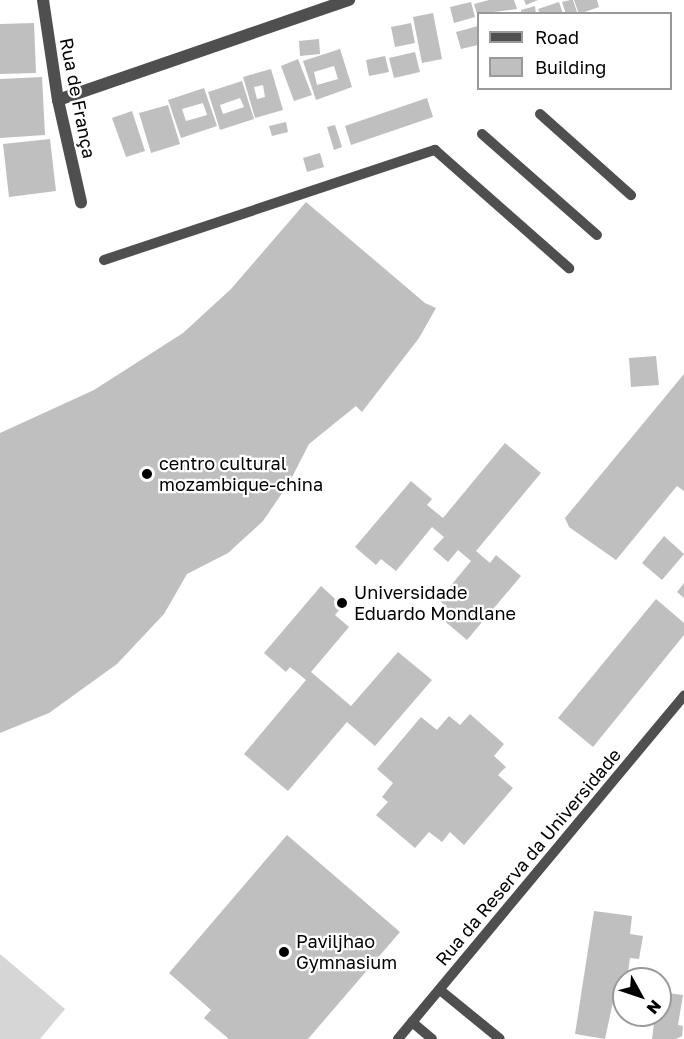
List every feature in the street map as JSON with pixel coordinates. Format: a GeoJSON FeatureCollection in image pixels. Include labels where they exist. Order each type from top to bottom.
{"type":"FeatureCollection","features":[{"type":"Feature","properties":{"kind":"street","name":"Rua de França"},"geometry":{"type":"LineString","coordinates":[[43,0],[58,100],[81,202]]}},
{"type":"Feature","properties":{"kind":"street"},"geometry":{"type":"LineString","coordinates":[[58,100],[349,0]]}},
{"type":"Feature","properties":{"kind":"lane"},"geometry":{"type":"LineString","coordinates":[[540,114],[631,195]]}},
{"type":"Feature","properties":{"kind":"lane"},"geometry":{"type":"LineString","coordinates":[[482,134],[597,235]]}},
{"type":"Feature","properties":{"kind":"lane"},"geometry":{"type":"LineString","coordinates":[[104,260],[435,150],[569,268]]}},
{"type":"Feature","properties":{"kind":"lane","name":"Rua da Reserva da Universidade"},"geometry":{"type":"LineString","coordinates":[[398,1039],[684,696]]}},
{"type":"Feature","properties":{"kind":"lane"},"geometry":{"type":"LineString","coordinates":[[440,990],[500,1039]]}},
{"type":"Feature","properties":{"kind":"lane"},"geometry":{"type":"LineString","coordinates":[[412,1022],[432,1039]]}},
{"type":"Feature","properties":{"kind":"shaded area"},"geometry":{"type":"Polygon","coordinates":[[[0,954],[65,1009],[40,1039],[0,1039],[0,954]]]}},
{"type":"Feature","properties":{"kind":"building"},"geometry":{"type":"Polygon","coordinates":[[[489,0],[514,0],[517,9],[477,12],[477,14],[474,4],[489,0]]]}},
{"type":"Feature","properties":{"kind":"building"},"geometry":{"type":"Polygon","coordinates":[[[524,0],[538,0],[526,5],[524,0]]]}},
{"type":"Feature","properties":{"kind":"building"},"geometry":{"type":"Polygon","coordinates":[[[573,0],[577,12],[565,12],[562,2],[573,0]]]}},
{"type":"Feature","properties":{"kind":"building"},"geometry":{"type":"Polygon","coordinates":[[[574,0],[597,0],[599,7],[578,12],[574,0]]]}},
{"type":"Feature","properties":{"kind":"building"},"geometry":{"type":"Polygon","coordinates":[[[471,2],[475,17],[454,23],[450,7],[471,2]]]}},
{"type":"Feature","properties":{"kind":"building"},"geometry":{"type":"Polygon","coordinates":[[[559,2],[562,12],[539,12],[538,9],[559,2]]]}},
{"type":"Feature","properties":{"kind":"building"},"geometry":{"type":"Polygon","coordinates":[[[535,6],[536,12],[521,12],[521,10],[535,6]]]}},
{"type":"Feature","properties":{"kind":"building"},"geometry":{"type":"Polygon","coordinates":[[[433,13],[442,59],[422,63],[413,17],[433,13]]]}},
{"type":"Feature","properties":{"kind":"building"},"geometry":{"type":"Polygon","coordinates":[[[34,23],[36,73],[0,74],[0,24],[34,23]]]}},
{"type":"Feature","properties":{"kind":"building"},"geometry":{"type":"Polygon","coordinates":[[[411,23],[415,43],[395,47],[391,27],[411,23]]]}},
{"type":"Feature","properties":{"kind":"building"},"geometry":{"type":"Polygon","coordinates":[[[477,26],[477,45],[461,49],[456,32],[477,26]]]}},
{"type":"Feature","properties":{"kind":"building"},"geometry":{"type":"Polygon","coordinates":[[[319,39],[320,54],[300,56],[299,41],[319,39]]]}},
{"type":"Feature","properties":{"kind":"building"},"geometry":{"type":"Polygon","coordinates":[[[340,49],[352,87],[316,100],[303,61],[340,49]],[[334,66],[314,72],[317,85],[338,79],[334,66]]]}},
{"type":"Feature","properties":{"kind":"building"},"geometry":{"type":"Polygon","coordinates":[[[415,52],[420,72],[394,78],[389,58],[415,52]]]}},
{"type":"Feature","properties":{"kind":"building"},"geometry":{"type":"Polygon","coordinates":[[[385,56],[389,72],[369,76],[366,60],[385,56]]]}},
{"type":"Feature","properties":{"kind":"building"},"geometry":{"type":"Polygon","coordinates":[[[298,59],[312,95],[294,101],[281,66],[298,59]]]}},
{"type":"Feature","properties":{"kind":"building"},"geometry":{"type":"Polygon","coordinates":[[[271,69],[283,110],[255,118],[243,77],[271,69]],[[263,85],[254,87],[257,99],[265,97],[263,85]]]}},
{"type":"Feature","properties":{"kind":"building"},"geometry":{"type":"Polygon","coordinates":[[[42,77],[45,135],[0,138],[0,79],[42,77]]]}},
{"type":"Feature","properties":{"kind":"building"},"geometry":{"type":"Polygon","coordinates":[[[242,81],[254,119],[220,130],[208,92],[242,81]],[[240,98],[220,105],[223,114],[244,107],[240,98]]]}},
{"type":"Feature","properties":{"kind":"building"},"geometry":{"type":"Polygon","coordinates":[[[204,88],[217,126],[181,138],[168,100],[204,88]],[[203,103],[182,109],[186,121],[207,115],[203,103]]]}},
{"type":"Feature","properties":{"kind":"building"},"geometry":{"type":"Polygon","coordinates":[[[427,98],[433,117],[351,145],[345,126],[427,98]]]}},
{"type":"Feature","properties":{"kind":"building"},"geometry":{"type":"Polygon","coordinates":[[[168,105],[180,144],[151,153],[139,113],[168,105]]]}},
{"type":"Feature","properties":{"kind":"building"},"geometry":{"type":"Polygon","coordinates":[[[132,111],[145,151],[126,157],[112,118],[132,111]]]}},
{"type":"Feature","properties":{"kind":"building"},"geometry":{"type":"Polygon","coordinates":[[[286,122],[288,132],[272,136],[269,126],[286,122]]]}},
{"type":"Feature","properties":{"kind":"building"},"geometry":{"type":"Polygon","coordinates":[[[335,125],[342,147],[334,150],[327,127],[335,125]]]}},
{"type":"Feature","properties":{"kind":"building"},"geometry":{"type":"Polygon","coordinates":[[[50,139],[56,191],[9,197],[3,144],[50,139]]]}},
{"type":"Feature","properties":{"kind":"building"},"geometry":{"type":"Polygon","coordinates":[[[320,153],[324,167],[307,172],[303,158],[320,153]]]}},
{"type":"Feature","properties":{"kind":"building","name":"centro cultural mozambique-china"},"geometry":{"type":"Polygon","coordinates":[[[306,202],[425,303],[436,308],[419,338],[362,412],[356,406],[309,444],[289,483],[263,521],[228,553],[187,574],[164,614],[117,664],[49,713],[0,733],[0,433],[94,390],[183,333],[231,289],[306,202]]]}},
{"type":"Feature","properties":{"kind":"building"},"geometry":{"type":"Polygon","coordinates":[[[656,356],[659,385],[631,387],[629,358],[656,356]]]}},
{"type":"Feature","properties":{"kind":"building"},"geometry":{"type":"Polygon","coordinates":[[[684,374],[684,491],[677,486],[616,560],[569,527],[565,518],[684,374]]]}},
{"type":"Feature","properties":{"kind":"building"},"geometry":{"type":"Polygon","coordinates":[[[505,443],[541,473],[476,551],[490,563],[496,555],[521,576],[467,640],[441,618],[449,609],[439,600],[471,561],[458,550],[448,562],[433,549],[444,537],[432,527],[396,571],[381,559],[376,565],[355,547],[411,481],[432,499],[427,505],[443,518],[505,443]]]}},
{"type":"Feature","properties":{"kind":"building"},"geometry":{"type":"Polygon","coordinates":[[[664,536],[684,554],[662,580],[642,563],[664,536]]]}},
{"type":"Feature","properties":{"kind":"building"},"geometry":{"type":"Polygon","coordinates":[[[684,583],[684,598],[677,592],[684,583]]]}},
{"type":"Feature","properties":{"kind":"building"},"geometry":{"type":"Polygon","coordinates":[[[321,586],[343,606],[335,615],[349,627],[311,672],[351,706],[398,652],[432,680],[375,746],[347,722],[288,791],[244,754],[306,680],[290,667],[286,672],[264,653],[321,586]]]}},
{"type":"Feature","properties":{"kind":"building"},"geometry":{"type":"Polygon","coordinates":[[[656,599],[684,623],[684,635],[593,747],[558,718],[656,599]]]}},
{"type":"Feature","properties":{"kind":"building"},"geometry":{"type":"Polygon","coordinates":[[[470,714],[504,744],[494,756],[506,767],[498,775],[513,788],[464,845],[450,832],[442,842],[429,832],[415,848],[376,815],[388,802],[382,797],[393,783],[377,769],[421,717],[437,730],[449,716],[460,725],[470,714]]]}},
{"type":"Feature","properties":{"kind":"building","name":"Paviljhao Gymnasium"},"geometry":{"type":"Polygon","coordinates":[[[287,835],[400,932],[308,1039],[229,1039],[204,1018],[211,1010],[169,973],[287,835]]]}},
{"type":"Feature","properties":{"kind":"building"},"geometry":{"type":"Polygon","coordinates":[[[594,911],[632,916],[630,934],[643,936],[639,959],[630,958],[629,967],[612,967],[612,1007],[605,1039],[575,1034],[594,911]]]}},
{"type":"Feature","properties":{"kind":"building"},"geometry":{"type":"Polygon","coordinates":[[[672,994],[683,995],[678,1025],[683,1026],[682,1036],[676,1039],[652,1039],[654,1027],[672,1027],[672,994]]]}},
{"type":"Feature","properties":{"kind":"place","name":"centro cultural mozambique-china"},"geometry":{"type":"Point","coordinates":[147,474]}},
{"type":"Feature","properties":{"kind":"place","name":"Universidade Eduardo Mondlane"},"geometry":{"type":"Point","coordinates":[342,603]}},
{"type":"Feature","properties":{"kind":"place","name":"Paviljhao Gymnasium"},"geometry":{"type":"Point","coordinates":[284,952]}}]}
